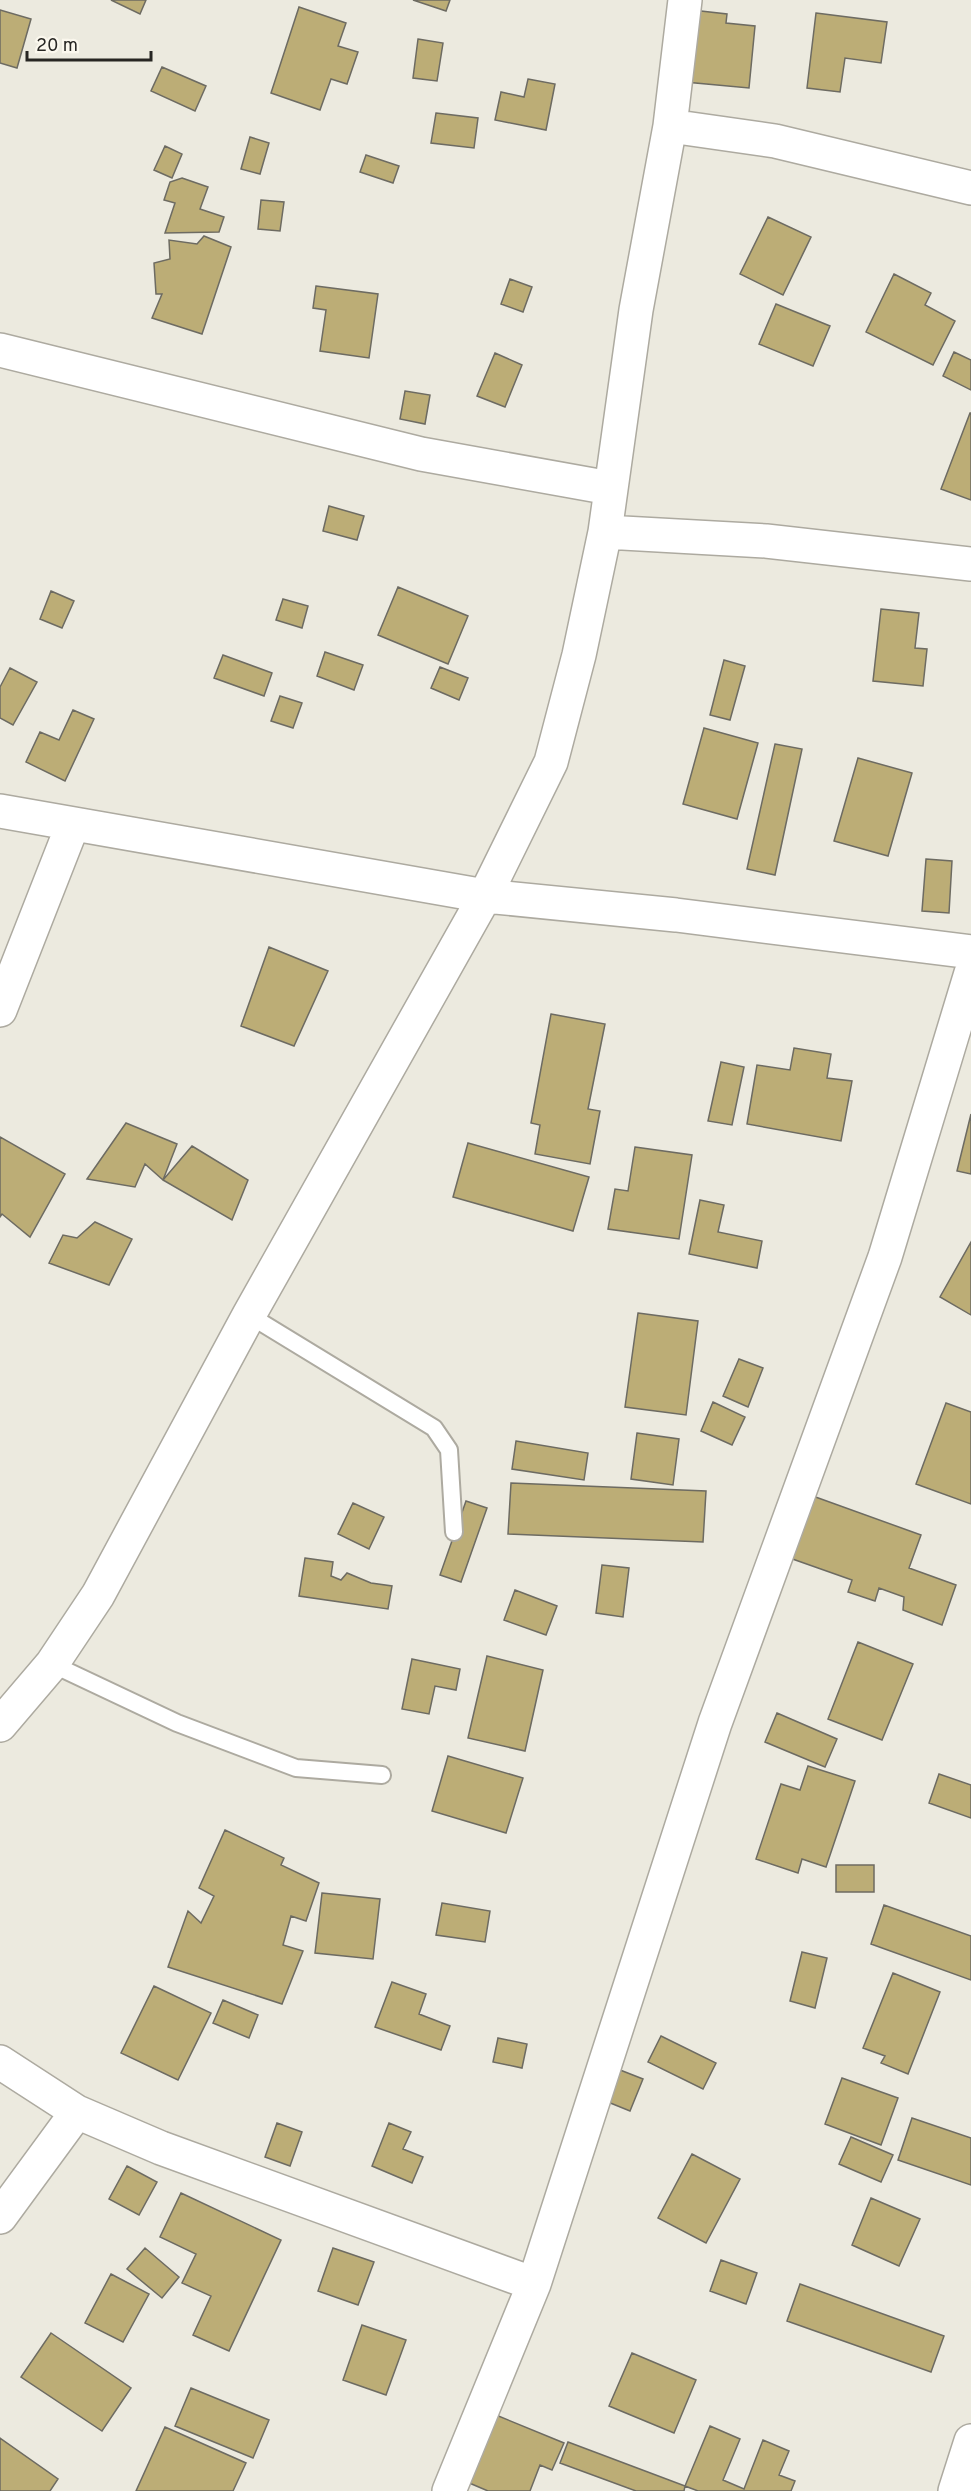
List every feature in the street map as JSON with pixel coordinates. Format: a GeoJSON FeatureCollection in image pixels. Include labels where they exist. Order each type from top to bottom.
{"type":"FeatureCollection","features":[{"type":"Feature","properties":{"kind":"street"},"geometry":{"type":"LineString","coordinates":[[0,1725],[52,1664],[98,1596],[249,1315],[485,896],[551,762],[579,655],[604,532],[636,310],[670,126],[685,0]]}},
{"type":"Feature","properties":{"kind":"street"},"geometry":{"type":"LineString","coordinates":[[670,126],[775,141],[971,188]]}},
{"type":"Feature","properties":{"kind":"street"},"geometry":{"type":"LineString","coordinates":[[0,350],[421,454],[610,488]]}},
{"type":"Feature","properties":{"kind":"street"},"geometry":{"type":"LineString","coordinates":[[604,532],[766,541],[971,564]]}},
{"type":"Feature","properties":{"kind":"street"},"geometry":{"type":"LineString","coordinates":[[0,811],[485,896],[676,915],[971,952]]}},
{"type":"Feature","properties":{"kind":"street"},"geometry":{"type":"LineString","coordinates":[[0,1010],[73,824]]}},
{"type":"Feature","properties":{"kind":"street"},"geometry":{"type":"LineString","coordinates":[[449,2491],[534,2284],[715,1723],[885,1257],[971,973]]}},
{"type":"Feature","properties":{"kind":"street"},"geometry":{"type":"LineString","coordinates":[[0,2062],[77,2112],[161,2148],[534,2284]]}},
{"type":"Feature","properties":{"kind":"street"},"geometry":{"type":"LineString","coordinates":[[0,2217],[77,2112]]}},
{"type":"Feature","properties":{"kind":"street"},"geometry":{"type":"LineString","coordinates":[[955,2491],[971,2441]]}},
{"type":"Feature","properties":{"kind":"lane"},"geometry":{"type":"LineString","coordinates":[[249,1315],[434,1428],[448,1450],[454,1532]]}},
{"type":"Feature","properties":{"kind":"lane"},"geometry":{"type":"LineString","coordinates":[[52,1664],[177,1723],[296,1768],[381,1775]]}},
{"type":"Feature","properties":{"kind":"building"},"geometry":{"type":"Polygon","coordinates":[[[111,0],[146,0],[140,14],[111,0]]]}},
{"type":"Feature","properties":{"kind":"building"},"geometry":{"type":"Polygon","coordinates":[[[413,0],[450,0],[446,11],[413,0]]]}},
{"type":"Feature","properties":{"kind":"building"},"geometry":{"type":"Polygon","coordinates":[[[299,7],[346,23],[338,46],[358,52],[347,84],[331,79],[320,110],[271,93],[299,7]]]}},
{"type":"Feature","properties":{"kind":"building"},"geometry":{"type":"Polygon","coordinates":[[[0,10],[31,19],[17,68],[0,63],[0,10]]]}},
{"type":"Feature","properties":{"kind":"building"},"geometry":{"type":"Polygon","coordinates":[[[692,10],[727,14],[726,23],[755,26],[749,88],[685,82],[692,10]]]}},
{"type":"Feature","properties":{"kind":"building"},"geometry":{"type":"Polygon","coordinates":[[[816,13],[887,22],[881,63],[845,58],[840,92],[807,88],[816,13]]]}},
{"type":"Feature","properties":{"kind":"building"},"geometry":{"type":"Polygon","coordinates":[[[418,39],[443,43],[437,81],[413,78],[418,39]]]}},
{"type":"Feature","properties":{"kind":"building"},"geometry":{"type":"Polygon","coordinates":[[[162,67],[206,86],[195,111],[151,91],[162,67]]]}},
{"type":"Feature","properties":{"kind":"building"},"geometry":{"type":"Polygon","coordinates":[[[528,79],[555,84],[546,130],[495,120],[501,92],[524,97],[528,79]]]}},
{"type":"Feature","properties":{"kind":"building"},"geometry":{"type":"Polygon","coordinates":[[[436,113],[478,118],[474,148],[431,143],[436,113]]]}},
{"type":"Feature","properties":{"kind":"building"},"geometry":{"type":"Polygon","coordinates":[[[250,137],[269,143],[260,174],[241,169],[250,137]]]}},
{"type":"Feature","properties":{"kind":"building"},"geometry":{"type":"Polygon","coordinates":[[[165,146],[182,154],[172,178],[154,170],[165,146]]]}},
{"type":"Feature","properties":{"kind":"building"},"geometry":{"type":"Polygon","coordinates":[[[366,155],[399,166],[393,183],[360,172],[366,155]]]}},
{"type":"Feature","properties":{"kind":"building"},"geometry":{"type":"Polygon","coordinates":[[[182,178],[208,187],[200,209],[224,217],[219,232],[165,233],[175,203],[164,200],[170,182],[182,178]]]}},
{"type":"Feature","properties":{"kind":"building"},"geometry":{"type":"Polygon","coordinates":[[[261,200],[284,202],[280,231],[258,229],[261,200]]]}},
{"type":"Feature","properties":{"kind":"building"},"geometry":{"type":"Polygon","coordinates":[[[768,217],[811,237],[783,295],[740,274],[768,217]]]}},
{"type":"Feature","properties":{"kind":"building"},"geometry":{"type":"Polygon","coordinates":[[[204,236],[231,247],[202,334],[152,318],[162,294],[156,294],[154,263],[170,259],[169,240],[197,244],[204,236]]]}},
{"type":"Feature","properties":{"kind":"building"},"geometry":{"type":"Polygon","coordinates":[[[894,274],[931,293],[925,305],[955,321],[933,365],[866,332],[894,274]]]}},
{"type":"Feature","properties":{"kind":"building"},"geometry":{"type":"Polygon","coordinates":[[[510,279],[532,287],[523,312],[501,304],[510,279]]]}},
{"type":"Feature","properties":{"kind":"building"},"geometry":{"type":"Polygon","coordinates":[[[316,286],[378,294],[369,358],[320,351],[326,310],[313,308],[316,286]]]}},
{"type":"Feature","properties":{"kind":"building"},"geometry":{"type":"Polygon","coordinates":[[[776,304],[830,326],[813,366],[759,344],[776,304]]]}},
{"type":"Feature","properties":{"kind":"building"},"geometry":{"type":"Polygon","coordinates":[[[954,352],[971,360],[971,390],[943,376],[954,352]]]}},
{"type":"Feature","properties":{"kind":"building"},"geometry":{"type":"Polygon","coordinates":[[[495,353],[522,365],[505,407],[477,396],[495,353]]]}},
{"type":"Feature","properties":{"kind":"building"},"geometry":{"type":"Polygon","coordinates":[[[405,391],[430,395],[425,424],[400,419],[405,391]]]}},
{"type":"Feature","properties":{"kind":"building"},"geometry":{"type":"Polygon","coordinates":[[[971,413],[971,500],[941,489],[971,413]]]}},
{"type":"Feature","properties":{"kind":"building"},"geometry":{"type":"Polygon","coordinates":[[[329,506],[364,516],[357,540],[323,531],[329,506]]]}},
{"type":"Feature","properties":{"kind":"building"},"geometry":{"type":"Polygon","coordinates":[[[398,587],[468,616],[448,664],[378,635],[398,587]]]}},
{"type":"Feature","properties":{"kind":"building"},"geometry":{"type":"Polygon","coordinates":[[[51,591],[74,601],[62,628],[40,619],[51,591]]]}},
{"type":"Feature","properties":{"kind":"building"},"geometry":{"type":"Polygon","coordinates":[[[283,599],[308,606],[302,628],[276,620],[283,599]]]}},
{"type":"Feature","properties":{"kind":"building"},"geometry":{"type":"Polygon","coordinates":[[[881,609],[919,613],[915,648],[927,649],[923,686],[873,681],[881,609]]]}},
{"type":"Feature","properties":{"kind":"building"},"geometry":{"type":"Polygon","coordinates":[[[325,652],[363,665],[354,690],[317,676],[325,652]]]}},
{"type":"Feature","properties":{"kind":"building"},"geometry":{"type":"Polygon","coordinates":[[[223,655],[272,673],[264,696],[214,678],[223,655]]]}},
{"type":"Feature","properties":{"kind":"building"},"geometry":{"type":"Polygon","coordinates":[[[724,660],[745,666],[730,720],[710,715],[724,660]]]}},
{"type":"Feature","properties":{"kind":"building"},"geometry":{"type":"Polygon","coordinates":[[[440,667],[468,678],[459,700],[431,688],[440,667]]]}},
{"type":"Feature","properties":{"kind":"building"},"geometry":{"type":"Polygon","coordinates":[[[10,668],[37,682],[13,725],[0,718],[0,687],[10,668]]]}},
{"type":"Feature","properties":{"kind":"building"},"geometry":{"type":"Polygon","coordinates":[[[280,696],[302,703],[293,728],[271,721],[280,696]]]}},
{"type":"Feature","properties":{"kind":"building"},"geometry":{"type":"Polygon","coordinates":[[[73,710],[94,719],[65,781],[26,762],[40,732],[59,740],[73,710]]]}},
{"type":"Feature","properties":{"kind":"building"},"geometry":{"type":"Polygon","coordinates":[[[704,728],[758,743],[737,819],[683,804],[704,728]]]}},
{"type":"Feature","properties":{"kind":"building"},"geometry":{"type":"Polygon","coordinates":[[[775,744],[802,749],[775,875],[747,869],[775,744]]]}},
{"type":"Feature","properties":{"kind":"building"},"geometry":{"type":"Polygon","coordinates":[[[858,758],[912,773],[888,856],[834,841],[858,758]]]}},
{"type":"Feature","properties":{"kind":"building"},"geometry":{"type":"Polygon","coordinates":[[[926,859],[952,861],[949,913],[922,911],[926,859]]]}},
{"type":"Feature","properties":{"kind":"building"},"geometry":{"type":"Polygon","coordinates":[[[269,947],[328,971],[294,1046],[241,1026],[269,947]]]}},
{"type":"Feature","properties":{"kind":"building"},"geometry":{"type":"Polygon","coordinates":[[[551,1014],[605,1024],[588,1109],[600,1111],[590,1164],[535,1154],[540,1125],[531,1123],[551,1014]]]}},
{"type":"Feature","properties":{"kind":"building"},"geometry":{"type":"Polygon","coordinates":[[[794,1048],[831,1054],[827,1078],[852,1081],[841,1141],[747,1124],[757,1065],[790,1070],[794,1048]]]}},
{"type":"Feature","properties":{"kind":"building"},"geometry":{"type":"Polygon","coordinates":[[[721,1062],[744,1067],[732,1125],[708,1121],[721,1062]]]}},
{"type":"Feature","properties":{"kind":"building"},"geometry":{"type":"Polygon","coordinates":[[[971,1114],[971,1174],[957,1171],[971,1114]]]}},
{"type":"Feature","properties":{"kind":"building"},"geometry":{"type":"Polygon","coordinates":[[[126,1123],[177,1144],[163,1180],[145,1164],[135,1187],[87,1179],[126,1123]]]}},
{"type":"Feature","properties":{"kind":"building"},"geometry":{"type":"Polygon","coordinates":[[[0,1137],[65,1174],[30,1237],[2,1214],[0,1217],[0,1137]]]}},
{"type":"Feature","properties":{"kind":"building"},"geometry":{"type":"Polygon","coordinates":[[[468,1143],[589,1177],[573,1231],[453,1197],[468,1143]]]}},
{"type":"Feature","properties":{"kind":"building"},"geometry":{"type":"Polygon","coordinates":[[[192,1146],[248,1180],[232,1220],[163,1180],[192,1146]]]}},
{"type":"Feature","properties":{"kind":"building"},"geometry":{"type":"Polygon","coordinates":[[[635,1147],[692,1155],[679,1239],[608,1229],[615,1189],[628,1191],[635,1147]]]}},
{"type":"Feature","properties":{"kind":"building"},"geometry":{"type":"Polygon","coordinates":[[[700,1200],[724,1205],[718,1232],[762,1241],[757,1268],[689,1254],[700,1200]]]}},
{"type":"Feature","properties":{"kind":"building"},"geometry":{"type":"Polygon","coordinates":[[[95,1222],[132,1239],[109,1285],[49,1263],[63,1235],[77,1238],[95,1222]]]}},
{"type":"Feature","properties":{"kind":"building"},"geometry":{"type":"Polygon","coordinates":[[[971,1242],[971,1315],[940,1297],[971,1242]]]}},
{"type":"Feature","properties":{"kind":"building"},"geometry":{"type":"Polygon","coordinates":[[[638,1313],[698,1321],[686,1415],[625,1407],[638,1313]]]}},
{"type":"Feature","properties":{"kind":"building"},"geometry":{"type":"Polygon","coordinates":[[[739,1359],[763,1368],[748,1407],[723,1396],[739,1359]]]}},
{"type":"Feature","properties":{"kind":"building"},"geometry":{"type":"Polygon","coordinates":[[[713,1402],[745,1417],[732,1445],[701,1431],[713,1402]]]}},
{"type":"Feature","properties":{"kind":"building"},"geometry":{"type":"Polygon","coordinates":[[[946,1403],[971,1412],[971,1504],[916,1484],[946,1403]]]}},
{"type":"Feature","properties":{"kind":"building"},"geometry":{"type":"Polygon","coordinates":[[[637,1433],[679,1439],[673,1485],[631,1479],[637,1433]]]}},
{"type":"Feature","properties":{"kind":"building"},"geometry":{"type":"Polygon","coordinates":[[[516,1441],[588,1453],[584,1480],[512,1469],[516,1441]]]}},
{"type":"Feature","properties":{"kind":"building"},"geometry":{"type":"Polygon","coordinates":[[[511,1483],[706,1491],[703,1542],[508,1534],[511,1483]]]}},
{"type":"Feature","properties":{"kind":"building"},"geometry":{"type":"Polygon","coordinates":[[[810,1495],[921,1535],[909,1568],[956,1585],[942,1625],[903,1610],[904,1597],[879,1588],[875,1601],[848,1592],[852,1580],[784,1556],[810,1495]]]}},
{"type":"Feature","properties":{"kind":"building"},"geometry":{"type":"Polygon","coordinates":[[[466,1501],[487,1508],[461,1582],[440,1575],[466,1501]]]}},
{"type":"Feature","properties":{"kind":"building"},"geometry":{"type":"Polygon","coordinates":[[[353,1503],[384,1517],[369,1549],[338,1534],[353,1503]]]}},
{"type":"Feature","properties":{"kind":"building"},"geometry":{"type":"Polygon","coordinates":[[[305,1558],[333,1562],[331,1576],[341,1580],[347,1573],[371,1583],[392,1586],[388,1609],[299,1596],[305,1558]]]}},
{"type":"Feature","properties":{"kind":"building"},"geometry":{"type":"Polygon","coordinates":[[[602,1565],[629,1568],[623,1617],[596,1613],[602,1565]]]}},
{"type":"Feature","properties":{"kind":"building"},"geometry":{"type":"Polygon","coordinates":[[[515,1590],[557,1606],[546,1635],[504,1620],[515,1590]]]}},
{"type":"Feature","properties":{"kind":"building"},"geometry":{"type":"Polygon","coordinates":[[[858,1642],[913,1664],[882,1740],[828,1719],[858,1642]]]}},
{"type":"Feature","properties":{"kind":"building"},"geometry":{"type":"Polygon","coordinates":[[[487,1656],[543,1670],[525,1751],[468,1738],[487,1656]]]}},
{"type":"Feature","properties":{"kind":"building"},"geometry":{"type":"Polygon","coordinates":[[[412,1659],[460,1669],[456,1690],[435,1686],[429,1714],[402,1709],[412,1659]]]}},
{"type":"Feature","properties":{"kind":"building"},"geometry":{"type":"Polygon","coordinates":[[[777,1713],[837,1739],[825,1767],[765,1742],[777,1713]]]}},
{"type":"Feature","properties":{"kind":"building"},"geometry":{"type":"Polygon","coordinates":[[[448,1756],[523,1778],[506,1833],[432,1811],[448,1756]]]}},
{"type":"Feature","properties":{"kind":"building"},"geometry":{"type":"Polygon","coordinates":[[[808,1766],[855,1781],[826,1867],[802,1859],[798,1873],[756,1859],[781,1784],[800,1790],[808,1766]]]}},
{"type":"Feature","properties":{"kind":"building"},"geometry":{"type":"Polygon","coordinates":[[[939,1774],[971,1785],[971,1818],[929,1803],[939,1774]]]}},
{"type":"Feature","properties":{"kind":"building"},"geometry":{"type":"Polygon","coordinates":[[[225,1830],[284,1858],[281,1865],[319,1883],[306,1921],[291,1916],[283,1945],[303,1951],[282,2004],[168,1967],[188,1911],[201,1923],[214,1896],[199,1888],[225,1830]]]}},
{"type":"Feature","properties":{"kind":"building"},"geometry":{"type":"Polygon","coordinates":[[[836,1865],[874,1865],[874,1892],[836,1892],[836,1865]]]}},
{"type":"Feature","properties":{"kind":"building"},"geometry":{"type":"Polygon","coordinates":[[[322,1893],[380,1899],[373,1959],[315,1953],[322,1893]]]}},
{"type":"Feature","properties":{"kind":"building"},"geometry":{"type":"Polygon","coordinates":[[[442,1903],[490,1911],[485,1942],[436,1935],[442,1903]]]}},
{"type":"Feature","properties":{"kind":"building"},"geometry":{"type":"Polygon","coordinates":[[[884,1905],[971,1936],[971,1980],[871,1944],[884,1905]]]}},
{"type":"Feature","properties":{"kind":"building"},"geometry":{"type":"Polygon","coordinates":[[[802,1952],[827,1958],[815,2008],[790,2001],[802,1952]]]}},
{"type":"Feature","properties":{"kind":"building"},"geometry":{"type":"Polygon","coordinates":[[[893,1973],[940,1992],[908,2074],[881,2063],[885,2056],[863,2048],[893,1973]]]}},
{"type":"Feature","properties":{"kind":"building"},"geometry":{"type":"Polygon","coordinates":[[[392,1982],[426,1994],[419,2014],[450,2026],[441,2050],[375,2027],[392,1982]]]}},
{"type":"Feature","properties":{"kind":"building"},"geometry":{"type":"Polygon","coordinates":[[[154,1986],[211,2013],[178,2080],[121,2053],[154,1986]]]}},
{"type":"Feature","properties":{"kind":"building"},"geometry":{"type":"Polygon","coordinates":[[[223,2000],[258,2015],[249,2038],[213,2023],[223,2000]]]}},
{"type":"Feature","properties":{"kind":"building"},"geometry":{"type":"Polygon","coordinates":[[[661,2036],[716,2063],[703,2089],[648,2062],[661,2036]]]}},
{"type":"Feature","properties":{"kind":"building"},"geometry":{"type":"Polygon","coordinates":[[[498,2038],[527,2044],[522,2068],[493,2062],[498,2038]]]}},
{"type":"Feature","properties":{"kind":"building"},"geometry":{"type":"Polygon","coordinates":[[[615,2068],[643,2079],[630,2111],[603,2100],[615,2068]]]}},
{"type":"Feature","properties":{"kind":"building"},"geometry":{"type":"Polygon","coordinates":[[[842,2078],[898,2098],[881,2145],[825,2124],[842,2078]]]}},
{"type":"Feature","properties":{"kind":"building"},"geometry":{"type":"Polygon","coordinates":[[[912,2118],[971,2138],[971,2185],[898,2160],[912,2118]]]}},
{"type":"Feature","properties":{"kind":"building"},"geometry":{"type":"Polygon","coordinates":[[[277,2123],[302,2132],[290,2166],[265,2157],[277,2123]]]}},
{"type":"Feature","properties":{"kind":"building"},"geometry":{"type":"Polygon","coordinates":[[[389,2123],[411,2132],[403,2149],[423,2157],[412,2183],[372,2166],[389,2123]]]}},
{"type":"Feature","properties":{"kind":"building"},"geometry":{"type":"Polygon","coordinates":[[[851,2137],[893,2155],[881,2182],[839,2164],[851,2137]]]}},
{"type":"Feature","properties":{"kind":"building"},"geometry":{"type":"Polygon","coordinates":[[[692,2154],[740,2179],[706,2243],[658,2218],[692,2154]]]}},
{"type":"Feature","properties":{"kind":"building"},"geometry":{"type":"Polygon","coordinates":[[[127,2166],[157,2182],[139,2215],[109,2199],[127,2166]]]}},
{"type":"Feature","properties":{"kind":"building"},"geometry":{"type":"Polygon","coordinates":[[[181,2193],[281,2240],[229,2351],[193,2335],[211,2296],[182,2283],[196,2254],[160,2237],[181,2193]]]}},
{"type":"Feature","properties":{"kind":"building"},"geometry":{"type":"Polygon","coordinates":[[[871,2198],[920,2219],[899,2266],[852,2245],[871,2198]]]}},
{"type":"Feature","properties":{"kind":"building"},"geometry":{"type":"Polygon","coordinates":[[[145,2248],[179,2277],[162,2298],[127,2269],[145,2248]]]}},
{"type":"Feature","properties":{"kind":"building"},"geometry":{"type":"Polygon","coordinates":[[[333,2248],[374,2262],[358,2305],[318,2291],[333,2248]]]}},
{"type":"Feature","properties":{"kind":"building"},"geometry":{"type":"Polygon","coordinates":[[[721,2260],[757,2273],[746,2304],[710,2291],[721,2260]]]}},
{"type":"Feature","properties":{"kind":"building"},"geometry":{"type":"Polygon","coordinates":[[[111,2274],[149,2294],[123,2342],[85,2323],[111,2274]]]}},
{"type":"Feature","properties":{"kind":"building"},"geometry":{"type":"Polygon","coordinates":[[[800,2284],[944,2336],[931,2372],[787,2321],[800,2284]]]}},
{"type":"Feature","properties":{"kind":"building"},"geometry":{"type":"Polygon","coordinates":[[[362,2325],[406,2340],[386,2395],[343,2380],[362,2325]]]}},
{"type":"Feature","properties":{"kind":"building"},"geometry":{"type":"Polygon","coordinates":[[[51,2333],[131,2388],[102,2431],[21,2377],[51,2333]]]}},
{"type":"Feature","properties":{"kind":"building"},"geometry":{"type":"Polygon","coordinates":[[[632,2353],[696,2380],[674,2433],[609,2406],[632,2353]]]}},
{"type":"Feature","properties":{"kind":"building"},"geometry":{"type":"Polygon","coordinates":[[[191,2388],[269,2420],[253,2458],[175,2426],[191,2388]]]}},
{"type":"Feature","properties":{"kind":"building"},"geometry":{"type":"Polygon","coordinates":[[[496,2415],[564,2443],[552,2470],[540,2465],[530,2491],[488,2491],[467,2482],[496,2415]]]}},
{"type":"Feature","properties":{"kind":"building"},"geometry":{"type":"Polygon","coordinates":[[[710,2426],[740,2439],[723,2480],[744,2489],[763,2440],[789,2451],[779,2475],[795,2481],[791,2491],[698,2491],[685,2486],[710,2426]]]}},
{"type":"Feature","properties":{"kind":"building"},"geometry":{"type":"Polygon","coordinates":[[[165,2427],[246,2463],[233,2491],[136,2491],[165,2427]]]}},
{"type":"Feature","properties":{"kind":"building"},"geometry":{"type":"Polygon","coordinates":[[[0,2438],[58,2479],[50,2491],[0,2491],[0,2438]]]}},
{"type":"Feature","properties":{"kind":"building"},"geometry":{"type":"Polygon","coordinates":[[[568,2442],[685,2486],[684,2491],[636,2491],[560,2463],[568,2442]]]}}]}
